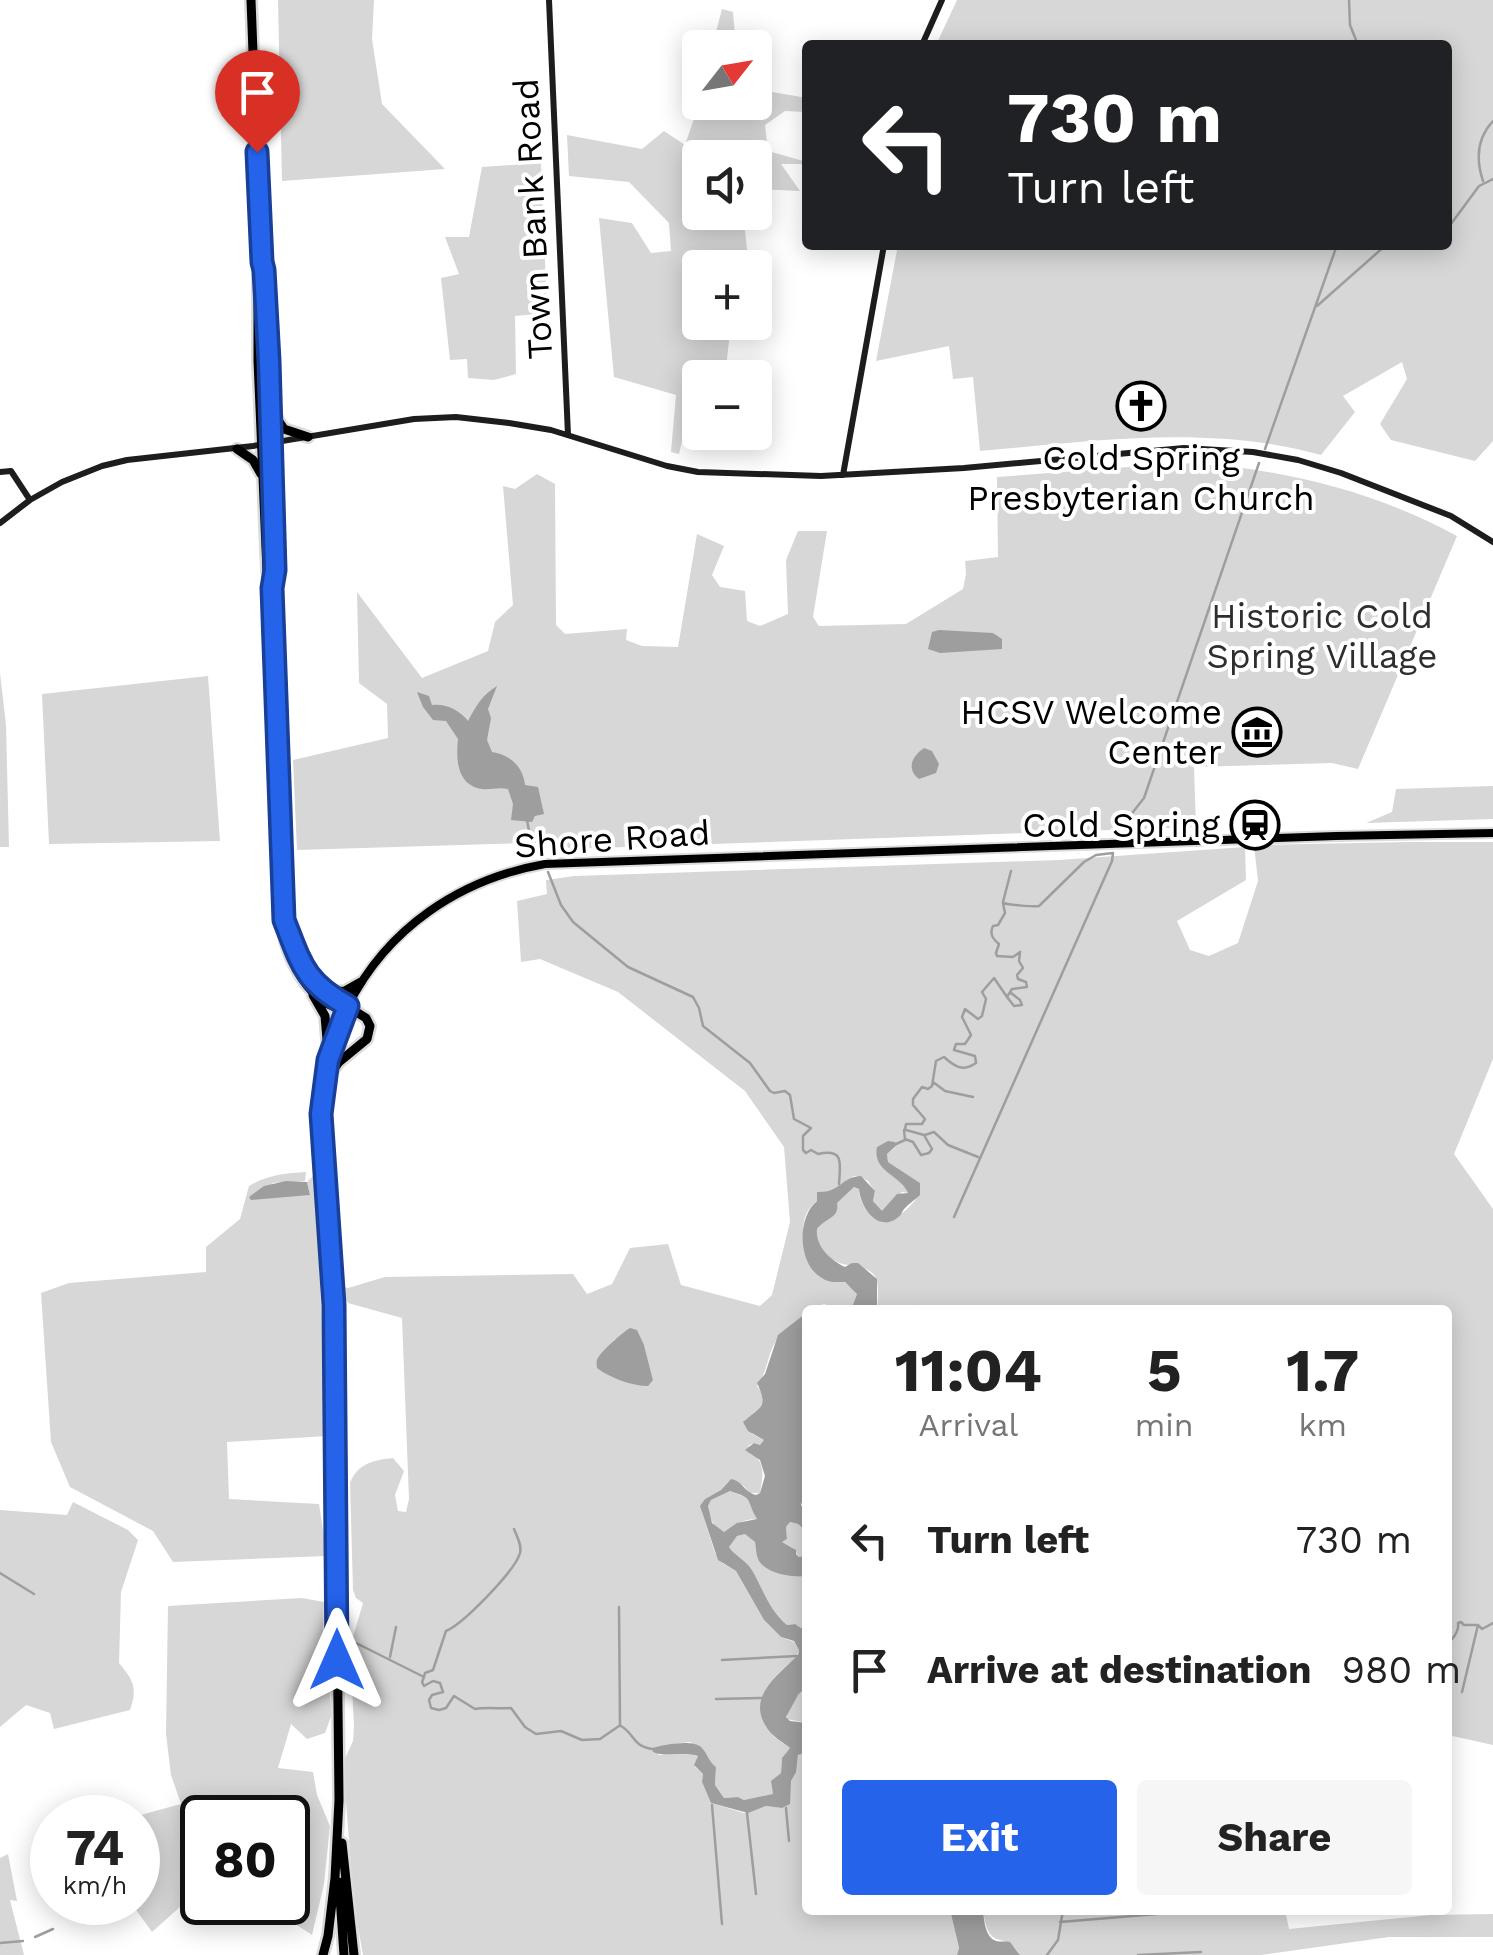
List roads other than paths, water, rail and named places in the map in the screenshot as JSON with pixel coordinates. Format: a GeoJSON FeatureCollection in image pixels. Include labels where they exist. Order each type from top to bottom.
{"type":"FeatureCollection","features":[{"type":"Feature","properties":{"kind":"highway"},"geometry":{"type":"LineString","coordinates":[[252,0],[271,409],[263,477],[267,571],[272,588]]}},
{"type":"Feature","properties":{"kind":"highway"},"geometry":{"type":"LineString","coordinates":[[262,262],[258,270],[258,361],[275,570],[272,588],[282,929],[296,972],[325,1016],[328,1060]]}},
{"type":"Feature","properties":{"kind":"highway"},"geometry":{"type":"LineString","coordinates":[[271,409],[284,429],[308,437]]}},
{"type":"Feature","properties":{"kind":"highway"},"geometry":{"type":"LineString","coordinates":[[237,449],[253,460],[263,477]]}},
{"type":"Feature","properties":{"kind":"highway"},"geometry":{"type":"LineString","coordinates":[[284,920],[302,964],[326,992],[366,1018],[370,1026],[369,1035],[339,1062],[323,1086]]}},
{"type":"Feature","properties":{"kind":"highway"},"geometry":{"type":"LineString","coordinates":[[326,992],[344,991],[361,982]]}},
{"type":"Feature","properties":{"kind":"highway"},"geometry":{"type":"LineString","coordinates":[[306,984],[332,1006],[348,1006]]}},
{"type":"Feature","properties":{"kind":"highway","name":"Shore Road"},"geometry":{"type":"LineString","coordinates":[[337,1849],[334,1318],[321,1124],[328,1060],[348,1006]]}},
{"type":"Feature","properties":{"kind":"highway","name":"Shore Road"},"geometry":{"type":"LineString","coordinates":[[338,1800],[354,1955]]}},
{"type":"Feature","properties":{"kind":"highway"},"geometry":{"type":"LineString","coordinates":[[323,1955],[337,1849]]}},
{"type":"Feature","properties":{"kind":"highway"},"geometry":{"type":"LineString","coordinates":[[337,1849],[344,1955]]}},
{"type":"Feature","properties":{"kind":"main road","name":"Shore Road"},"geometry":{"type":"LineString","coordinates":[[348,1006],[361,982],[395,940],[440,903],[493,877],[546,864],[1493,833]]}},
{"type":"Feature","properties":{"kind":"street","name":"Town Bank Road"},"geometry":{"type":"LineString","coordinates":[[548,0],[568,435]]}},
{"type":"Feature","properties":{"kind":"street"},"geometry":{"type":"LineString","coordinates":[[924,40],[942,0]]}},
{"type":"Feature","properties":{"kind":"street"},"geometry":{"type":"LineString","coordinates":[[843,476],[883,250]]}},
{"type":"Feature","properties":{"kind":"street"},"geometry":{"type":"LineString","coordinates":[[0,523],[62,482],[127,460],[237,449],[414,419],[456,417],[568,435],[682,469],[822,476],[1184,448],[1253,452],[1342,473],[1451,516],[1493,542]]}},
{"type":"Feature","properties":{"kind":"street"},"geometry":{"type":"LineString","coordinates":[[0,472],[11,471],[30,500]]}},
{"type":"Feature","properties":{"kind":"waterway"},"geometry":{"type":"LineString","coordinates":[[1349,0],[1350,25],[1356,40]]}},
{"type":"Feature","properties":{"kind":"waterway"},"geometry":{"type":"LineString","coordinates":[[1483,181],[1479,150],[1493,121]]}},
{"type":"Feature","properties":{"kind":"waterway"},"geometry":{"type":"LineString","coordinates":[[1452,223],[1479,186],[1493,179]]}},
{"type":"Feature","properties":{"kind":"waterway"},"geometry":{"type":"LineString","coordinates":[[1265,449],[1335,250]]}},
{"type":"Feature","properties":{"kind":"waterway"},"geometry":{"type":"LineString","coordinates":[[1317,306],[1380,250]]}},
{"type":"Feature","properties":{"kind":"waterway"},"geometry":{"type":"LineString","coordinates":[[1129,825],[1144,798],[1259,463]]}},
{"type":"Feature","properties":{"kind":"waterway"},"geometry":{"type":"LineString","coordinates":[[527,820],[529,831]]}},
{"type":"Feature","properties":{"kind":"waterway"},"geometry":{"type":"LineString","coordinates":[[1122,837],[1125,833]]}},
{"type":"Feature","properties":{"kind":"waterway"},"geometry":{"type":"LineString","coordinates":[[533,838],[537,845]]}},
{"type":"Feature","properties":{"kind":"waterway"},"geometry":{"type":"LineString","coordinates":[[540,853],[542,858]]}},
{"type":"Feature","properties":{"kind":"waterway"},"geometry":{"type":"LineString","coordinates":[[905,1129],[906,1124],[922,1124],[925,1119],[913,1105],[913,1099],[922,1087],[932,1086],[936,1061],[944,1057],[963,1068],[976,1063],[975,1056],[954,1050],[956,1044],[965,1044],[971,1035],[962,1017],[965,1009],[978,1019],[982,1016],[986,999],[982,992],[994,978],[1007,997],[1012,989],[1027,987],[1017,975],[1023,968],[1020,952],[1013,957],[996,953],[999,944],[991,931],[1005,913],[1003,903],[1039,906],[1084,862],[1096,855],[1113,853],[954,1217]]}},
{"type":"Feature","properties":{"kind":"waterway"},"geometry":{"type":"LineString","coordinates":[[1003,902],[1011,871]]}},
{"type":"Feature","properties":{"kind":"waterway"},"geometry":{"type":"LineString","coordinates":[[548,872],[561,905],[573,922],[628,967],[693,997],[703,1026],[750,1063],[770,1091],[790,1095],[794,1119],[811,1128],[803,1136],[803,1150],[837,1156],[839,1184]]}},
{"type":"Feature","properties":{"kind":"waterway"},"geometry":{"type":"LineString","coordinates":[[1007,997],[1014,1006],[1022,1005],[1011,993]]}},
{"type":"Feature","properties":{"kind":"waterway"},"geometry":{"type":"LineString","coordinates":[[933,1082],[945,1091],[973,1097]]}},
{"type":"Feature","properties":{"kind":"waterway"},"geometry":{"type":"LineString","coordinates":[[896,1144],[905,1140],[904,1130]]}},
{"type":"Feature","properties":{"kind":"waterway"},"geometry":{"type":"LineString","coordinates":[[905,1139],[913,1142],[921,1155],[932,1149],[924,1135],[906,1130]]}},
{"type":"Feature","properties":{"kind":"waterway"},"geometry":{"type":"LineString","coordinates":[[925,1135],[934,1132],[948,1145],[978,1157]]}},
{"type":"Feature","properties":{"kind":"waterway"},"geometry":{"type":"LineString","coordinates":[[424,1677],[433,1670],[446,1631],[488,1596],[516,1561],[520,1547],[514,1529]]}},
{"type":"Feature","properties":{"kind":"waterway"},"geometry":{"type":"LineString","coordinates":[[0,1573],[34,1594]]}},
{"type":"Feature","properties":{"kind":"waterway"},"geometry":{"type":"LineString","coordinates":[[619,1607],[620,1725]]}},
{"type":"Feature","properties":{"kind":"waterway"},"geometry":{"type":"LineString","coordinates":[[1452,1639],[1458,1623],[1482,1629],[1493,1623]]}},
{"type":"Feature","properties":{"kind":"waterway"},"geometry":{"type":"LineString","coordinates":[[1462,1692],[1478,1625]]}},
{"type":"Feature","properties":{"kind":"waterway"},"geometry":{"type":"LineString","coordinates":[[390,1657],[396,1627]]}},
{"type":"Feature","properties":{"kind":"waterway"},"geometry":{"type":"LineString","coordinates":[[356,1643],[424,1677],[424,1686],[433,1681],[440,1683],[443,1692],[432,1695],[431,1708],[446,1708],[454,1696],[475,1709],[511,1708],[525,1727],[536,1734],[561,1731],[582,1740],[600,1739],[619,1726]]}},
{"type":"Feature","properties":{"kind":"waterway"},"geometry":{"type":"LineString","coordinates":[[722,1660],[797,1656]]}},
{"type":"Feature","properties":{"kind":"waterway"},"geometry":{"type":"LineString","coordinates":[[716,1699],[761,1698]]}},
{"type":"Feature","properties":{"kind":"waterway"},"geometry":{"type":"LineString","coordinates":[[621,1726],[641,1745],[652,1749]]}},
{"type":"Feature","properties":{"kind":"waterway"},"geometry":{"type":"LineString","coordinates":[[712,1805],[722,1924]]}},
{"type":"Feature","properties":{"kind":"waterway"},"geometry":{"type":"LineString","coordinates":[[786,1808],[789,1841]]}},
{"type":"Feature","properties":{"kind":"waterway"},"geometry":{"type":"LineString","coordinates":[[747,1813],[756,1894]]}},
{"type":"Feature","properties":{"kind":"waterway"},"geometry":{"type":"LineString","coordinates":[[1047,1955],[1058,1940],[1062,1915]]}},
{"type":"Feature","properties":{"kind":"waterway"},"geometry":{"type":"LineString","coordinates":[[1060,1922],[1145,1915]]}},
{"type":"Feature","properties":{"kind":"waterway"},"geometry":{"type":"LineString","coordinates":[[35,1937],[53,1929]]}},
{"type":"Feature","properties":{"kind":"waterway"},"geometry":{"type":"LineString","coordinates":[[0,1943],[23,1941]]}},
{"type":"Feature","properties":{"kind":"waterway"},"geometry":{"type":"LineString","coordinates":[[1138,1955],[1201,1952]]}},
{"type":"Feature","properties":{"kind":"place","name":"Cold Spring Presbyterian Church"},"geometry":{"type":"Point","coordinates":[1141,406]}},
{"type":"Feature","properties":{"kind":"place","name":"HCSV Welcome Center"},"geometry":{"type":"Point","coordinates":[1257,732]}},
{"type":"Feature","properties":{"kind":"place","name":"Cold Spring"},"geometry":{"type":"Point","coordinates":[1255,825]}},
{"type":"Feature","properties":{"kind":"park label","name":"Historic Cold Spring Village"},"geometry":{"type":"Point","coordinates":[1322,636]}}]}
